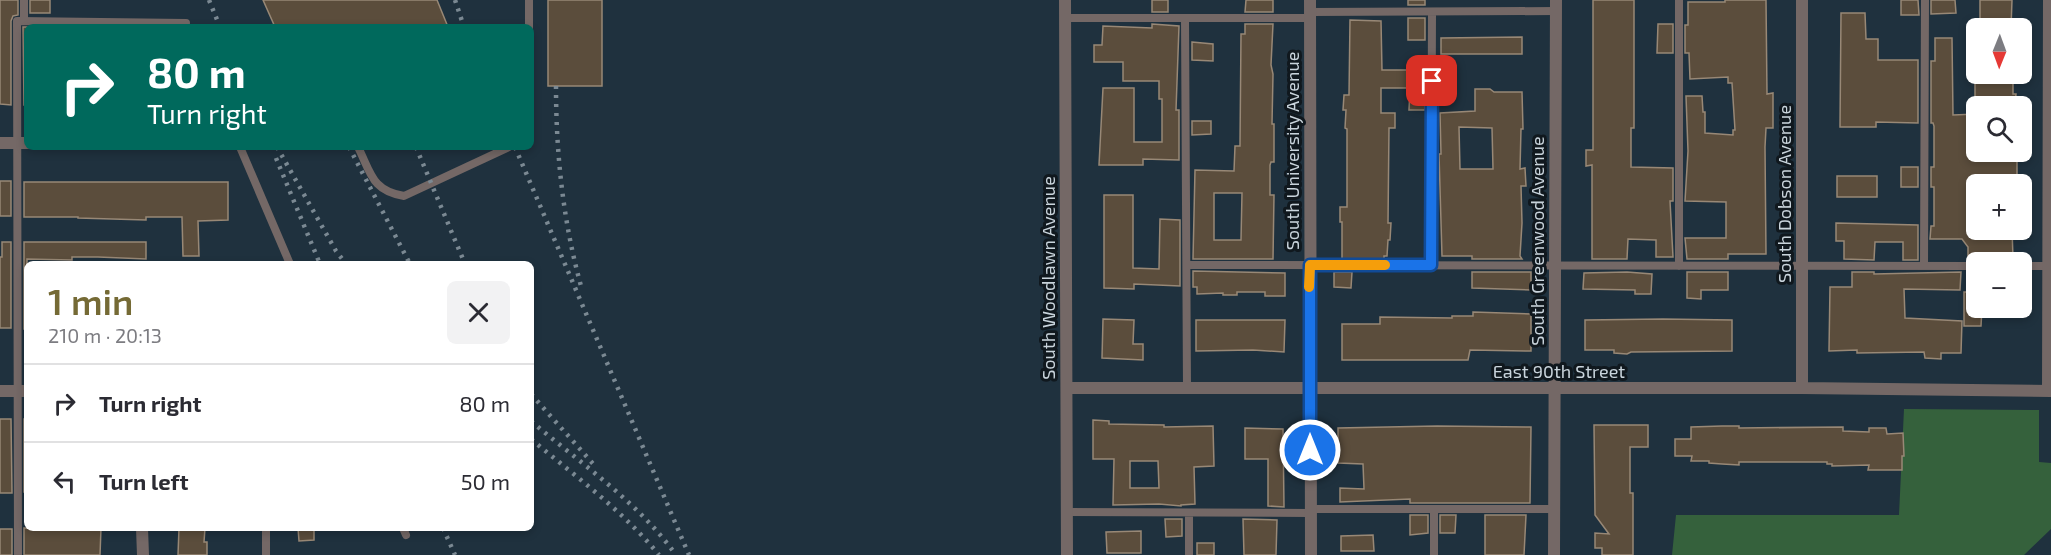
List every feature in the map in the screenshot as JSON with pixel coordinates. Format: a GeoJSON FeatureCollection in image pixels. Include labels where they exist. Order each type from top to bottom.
{"type":"FeatureCollection","features":[{"type":"Feature","properties":{"kind":"street","name":"South Woodlawn Avenue"},"geometry":{"type":"LineString","coordinates":[[1065,0],[1067,555]]}},
{"type":"Feature","properties":{"kind":"street","name":"South Dobson Avenue"},"geometry":{"type":"LineString","coordinates":[[1802,0],[1802,388]]}},
{"type":"Feature","properties":{"kind":"street"},"geometry":{"type":"LineString","coordinates":[[2049,0],[2050,391]]}},
{"type":"Feature","properties":{"kind":"street","name":"South Greenwood Avenue"},"geometry":{"type":"LineString","coordinates":[[1554,555],[1556,6]]}},
{"type":"Feature","properties":{"kind":"street","name":"South University Avenue"},"geometry":{"type":"LineString","coordinates":[[1310,10],[1311,555]]}},
{"type":"Feature","properties":{"kind":"street"},"geometry":{"type":"LineString","coordinates":[[0,143],[22,143]]}},
{"type":"Feature","properties":{"kind":"street","name":"East 90th Street"},"geometry":{"type":"LineString","coordinates":[[1067,387],[1802,388],[2050,391]]}},
{"type":"Feature","properties":{"kind":"street"},"geometry":{"type":"LineString","coordinates":[[0,392],[23,391]]}},
{"type":"Feature","properties":{"kind":"street"},"geometry":{"type":"LineString","coordinates":[[142,531],[143,555]]}},
{"type":"Feature","properties":{"kind":"lane"},"geometry":{"type":"LineString","coordinates":[[24,0],[24,21]]}},
{"type":"Feature","properties":{"kind":"lane"},"geometry":{"type":"LineString","coordinates":[[529,0],[529,24]]}},
{"type":"Feature","properties":{"kind":"lane"},"geometry":{"type":"LineString","coordinates":[[1679,0],[1679,266]]}},
{"type":"Feature","properties":{"kind":"lane"},"geometry":{"type":"LineString","coordinates":[[1924,0],[1924,266]]}},
{"type":"Feature","properties":{"kind":"lane"},"geometry":{"type":"LineString","coordinates":[[1065,18],[1185,18],[1310,10],[1432,12],[1556,6]]}},
{"type":"Feature","properties":{"kind":"lane"},"geometry":{"type":"LineString","coordinates":[[1431,265],[1432,12]]}},
{"type":"Feature","properties":{"kind":"lane"},"geometry":{"type":"LineString","coordinates":[[1185,18],[1187,388]]}},
{"type":"Feature","properties":{"kind":"lane"},"geometry":{"type":"LineString","coordinates":[[18,555],[23,391],[23,268],[22,143],[17,21],[186,23]]}},
{"type":"Feature","properties":{"kind":"lane"},"geometry":{"type":"LineString","coordinates":[[241,150],[289,261]]}},
{"type":"Feature","properties":{"kind":"lane"},"geometry":{"type":"LineString","coordinates":[[359,150],[377,186],[389,194],[404,196],[503,150]]}},
{"type":"Feature","properties":{"kind":"lane"},"geometry":{"type":"LineString","coordinates":[[1187,265],[1966,266]]}},
{"type":"Feature","properties":{"kind":"lane"},"geometry":{"type":"LineString","coordinates":[[2032,266],[2050,266]]}},
{"type":"Feature","properties":{"kind":"lane"},"geometry":{"type":"LineString","coordinates":[[1434,509],[1434,555]]}},
{"type":"Feature","properties":{"kind":"lane"},"geometry":{"type":"LineString","coordinates":[[1067,512],[1554,509]]}},
{"type":"Feature","properties":{"kind":"lane"},"geometry":{"type":"LineString","coordinates":[[1189,513],[1189,555]]}},
{"type":"Feature","properties":{"kind":"lane"},"geometry":{"type":"LineString","coordinates":[[266,531],[266,555]]}},
{"type":"Feature","properties":{"kind":"green space"},"geometry":{"type":"Polygon","coordinates":[[[1904,409],[2039,410],[2039,462],[2051,463],[2051,529],[2024,555],[1672,555],[1676,515],[1899,515],[1904,409]]]}},
{"type":"Feature","properties":{"kind":"building"},"geometry":{"type":"Polygon","coordinates":[[[0,0],[18,0],[18,15],[13,16],[11,21],[11,105],[0,104],[0,0]]]}},
{"type":"Feature","properties":{"kind":"building"},"geometry":{"type":"Polygon","coordinates":[[[30,0],[50,0],[50,13],[30,13],[30,0]]]}},
{"type":"Feature","properties":{"kind":"building"},"geometry":{"type":"Polygon","coordinates":[[[263,0],[437,0],[447,24],[274,24],[263,0]]]}},
{"type":"Feature","properties":{"kind":"building"},"geometry":{"type":"Polygon","coordinates":[[[548,0],[602,0],[602,86],[548,86],[548,0]]]}},
{"type":"Feature","properties":{"kind":"building"},"geometry":{"type":"Polygon","coordinates":[[[1152,0],[1168,0],[1168,12],[1152,12],[1152,0]]]}},
{"type":"Feature","properties":{"kind":"building"},"geometry":{"type":"Polygon","coordinates":[[[1246,0],[1273,0],[1273,12],[1245,12],[1246,0]]]}},
{"type":"Feature","properties":{"kind":"building"},"geometry":{"type":"Polygon","coordinates":[[[1408,0],[1425,0],[1425,5],[1408,5],[1408,0]]]}},
{"type":"Feature","properties":{"kind":"building"},"geometry":{"type":"Polygon","coordinates":[[[1593,0],[1634,0],[1634,128],[1631,128],[1631,167],[1673,168],[1673,201],[1670,201],[1673,257],[1656,257],[1656,240],[1628,239],[1627,259],[1592,259],[1592,165],[1586,166],[1586,150],[1593,150],[1593,0]]]}},
{"type":"Feature","properties":{"kind":"building"},"geometry":{"type":"Polygon","coordinates":[[[1725,0],[1766,0],[1767,94],[1773,93],[1773,128],[1766,128],[1766,254],[1728,254],[1728,259],[1687,259],[1685,238],[1726,238],[1726,202],[1685,201],[1688,151],[1686,96],[1702,96],[1705,133],[1733,135],[1733,130],[1735,130],[1732,83],[1728,83],[1728,77],[1690,79],[1689,53],[1685,53],[1688,2],[1725,2],[1725,0]]]}},
{"type":"Feature","properties":{"kind":"building"},"geometry":{"type":"Polygon","coordinates":[[[1901,0],[1918,0],[1919,15],[1901,15],[1901,0]]]}},
{"type":"Feature","properties":{"kind":"building"},"geometry":{"type":"Polygon","coordinates":[[[1931,0],[1955,0],[1956,13],[1931,14],[1931,0]]]}},
{"type":"Feature","properties":{"kind":"building"},"geometry":{"type":"Polygon","coordinates":[[[1980,0],[2012,0],[2011,18],[1980,18],[1980,0]]]}},
{"type":"Feature","properties":{"kind":"building"},"geometry":{"type":"Polygon","coordinates":[[[1841,13],[1865,13],[1866,39],[1878,39],[1878,60],[1918,60],[1918,123],[1876,122],[1876,127],[1840,127],[1841,13]]]}},
{"type":"Feature","properties":{"kind":"building"},"geometry":{"type":"Polygon","coordinates":[[[1408,18],[1425,18],[1425,40],[1408,40],[1408,18]]]}},
{"type":"Feature","properties":{"kind":"building"},"geometry":{"type":"Polygon","coordinates":[[[1350,20],[1381,21],[1382,70],[1424,70],[1425,110],[1409,110],[1410,88],[1381,88],[1381,113],[1395,113],[1395,128],[1389,128],[1388,223],[1391,223],[1387,256],[1384,256],[1384,259],[1342,259],[1340,207],[1347,207],[1347,129],[1345,128],[1346,110],[1343,110],[1344,95],[1349,95],[1350,20]]]}},
{"type":"Feature","properties":{"kind":"building"},"geometry":{"type":"Polygon","coordinates":[[[1152,24],[1179,26],[1176,110],[1179,110],[1179,160],[1143,159],[1143,165],[1099,165],[1103,88],[1134,88],[1134,142],[1162,142],[1162,99],[1159,99],[1159,81],[1123,81],[1123,62],[1094,62],[1094,45],[1102,45],[1103,26],[1152,28],[1152,24]]]}},
{"type":"Feature","properties":{"kind":"building"},"geometry":{"type":"Polygon","coordinates":[[[1245,24],[1273,24],[1271,65],[1274,162],[1270,165],[1270,195],[1274,195],[1273,259],[1193,259],[1195,170],[1234,171],[1235,146],[1240,146],[1241,34],[1245,34],[1245,24]],[[1214,193],[1214,240],[1241,240],[1242,193],[1214,193]]]}},
{"type":"Feature","properties":{"kind":"building"},"geometry":{"type":"Polygon","coordinates":[[[1658,24],[1673,24],[1673,53],[1657,53],[1658,24]]]}},
{"type":"Feature","properties":{"kind":"building"},"geometry":{"type":"Polygon","coordinates":[[[23,27],[24,27],[24,105],[23,27]]]}},
{"type":"Feature","properties":{"kind":"building"},"geometry":{"type":"Polygon","coordinates":[[[1522,37],[1522,54],[1441,54],[1441,38],[1522,37]]]}},
{"type":"Feature","properties":{"kind":"building"},"geometry":{"type":"Polygon","coordinates":[[[1935,38],[1952,38],[1953,115],[1966,114],[1966,162],[2017,162],[2017,174],[1966,174],[1966,240],[2012,240],[2013,252],[1968,252],[1968,247],[1962,239],[1930,239],[1931,226],[1934,226],[1934,187],[1931,187],[1931,167],[1934,167],[1934,126],[1931,123],[1931,61],[1935,61],[1935,38]]]}},
{"type":"Feature","properties":{"kind":"building"},"geometry":{"type":"Polygon","coordinates":[[[1192,42],[1213,44],[1213,61],[1192,60],[1192,42]]]}},
{"type":"Feature","properties":{"kind":"building"},"geometry":{"type":"Polygon","coordinates":[[[1975,84],[2013,84],[2013,94],[2016,94],[2016,96],[1975,96],[1975,84]]]}},
{"type":"Feature","properties":{"kind":"building"},"geometry":{"type":"Polygon","coordinates":[[[1475,89],[1522,92],[1523,129],[1521,129],[1520,169],[1525,168],[1526,186],[1521,186],[1520,256],[1522,259],[1472,259],[1472,256],[1442,256],[1440,113],[1475,111],[1475,89]],[[1459,127],[1460,169],[1493,169],[1492,128],[1459,127]]]}},
{"type":"Feature","properties":{"kind":"building"},"geometry":{"type":"Polygon","coordinates":[[[1192,121],[1211,121],[1211,134],[1192,135],[1192,121]]]}},
{"type":"Feature","properties":{"kind":"building"},"geometry":{"type":"Polygon","coordinates":[[[1901,167],[1918,167],[1918,187],[1901,187],[1901,167]]]}},
{"type":"Feature","properties":{"kind":"building"},"geometry":{"type":"Polygon","coordinates":[[[1837,176],[1877,176],[1877,197],[1837,197],[1837,176]]]}},
{"type":"Feature","properties":{"kind":"building"},"geometry":{"type":"Polygon","coordinates":[[[0,181],[11,181],[11,216],[0,216],[0,181]]]}},
{"type":"Feature","properties":{"kind":"building"},"geometry":{"type":"Polygon","coordinates":[[[24,182],[228,182],[228,220],[198,221],[199,256],[183,256],[182,217],[146,217],[146,220],[24,217],[24,182]]]}},
{"type":"Feature","properties":{"kind":"building"},"geometry":{"type":"Polygon","coordinates":[[[1104,195],[1133,195],[1133,268],[1159,269],[1160,219],[1180,220],[1180,286],[1134,284],[1134,289],[1104,288],[1104,195]]]}},
{"type":"Feature","properties":{"kind":"building"},"geometry":{"type":"Polygon","coordinates":[[[1836,223],[1918,225],[1918,260],[1903,260],[1903,242],[1875,242],[1874,260],[1844,259],[1844,241],[1836,241],[1836,223]]]}},
{"type":"Feature","properties":{"kind":"building"},"geometry":{"type":"Polygon","coordinates":[[[2,242],[11,242],[11,328],[0,328],[2,242]]]}},
{"type":"Feature","properties":{"kind":"building"},"geometry":{"type":"Polygon","coordinates":[[[24,242],[146,242],[146,259],[72,257],[72,260],[27,259],[24,261],[24,242]]]}},
{"type":"Feature","properties":{"kind":"building"},"geometry":{"type":"Polygon","coordinates":[[[1193,271],[1285,273],[1285,296],[1265,296],[1265,292],[1237,292],[1237,295],[1197,294],[1197,287],[1193,287],[1193,271]]]}},
{"type":"Feature","properties":{"kind":"building"},"geometry":{"type":"Polygon","coordinates":[[[1334,272],[1352,272],[1351,288],[1334,287],[1334,272]]]}},
{"type":"Feature","properties":{"kind":"building"},"geometry":{"type":"Polygon","coordinates":[[[1472,272],[1531,272],[1531,290],[1472,288],[1472,272]]]}},
{"type":"Feature","properties":{"kind":"building"},"geometry":{"type":"Polygon","coordinates":[[[1687,272],[1728,272],[1728,290],[1701,290],[1701,299],[1687,298],[1687,272]]]}},
{"type":"Feature","properties":{"kind":"building"},"geometry":{"type":"Polygon","coordinates":[[[1852,272],[1874,272],[1874,274],[1961,272],[1960,290],[1904,289],[1905,318],[1962,321],[1961,353],[1941,353],[1941,359],[1925,358],[1924,352],[1829,351],[1830,287],[1852,287],[1852,272]]]}},
{"type":"Feature","properties":{"kind":"building"},"geometry":{"type":"Polygon","coordinates":[[[1584,273],[1652,274],[1651,294],[1635,294],[1635,290],[1583,289],[1584,273]]]}},
{"type":"Feature","properties":{"kind":"building"},"geometry":{"type":"Polygon","coordinates":[[[1964,292],[1966,292],[1966,318],[1981,318],[1981,326],[1964,326],[1964,292]]]}},
{"type":"Feature","properties":{"kind":"building"},"geometry":{"type":"Polygon","coordinates":[[[1473,312],[1531,314],[1531,351],[1470,350],[1468,360],[1342,360],[1342,324],[1380,324],[1380,317],[1452,318],[1452,316],[1473,316],[1473,312]]]}},
{"type":"Feature","properties":{"kind":"building"},"geometry":{"type":"Polygon","coordinates":[[[1103,319],[1134,320],[1133,344],[1143,344],[1143,360],[1102,358],[1103,319]]]}},
{"type":"Feature","properties":{"kind":"building"},"geometry":{"type":"Polygon","coordinates":[[[1196,320],[1285,320],[1284,352],[1196,351],[1196,320]]]}},
{"type":"Feature","properties":{"kind":"building"},"geometry":{"type":"Polygon","coordinates":[[[1585,320],[1732,320],[1732,351],[1631,352],[1627,354],[1614,353],[1614,350],[1585,350],[1585,320]]]}},
{"type":"Feature","properties":{"kind":"building"},"geometry":{"type":"Polygon","coordinates":[[[0,419],[11,419],[12,493],[0,493],[0,419]]]}},
{"type":"Feature","properties":{"kind":"building"},"geometry":{"type":"Polygon","coordinates":[[[1093,420],[1109,421],[1109,424],[1164,425],[1164,427],[1213,426],[1214,466],[1194,467],[1195,504],[1181,506],[1113,505],[1114,459],[1093,459],[1093,420]],[[1130,461],[1130,488],[1159,488],[1158,461],[1130,461]]]}},
{"type":"Feature","properties":{"kind":"building"},"geometry":{"type":"Polygon","coordinates":[[[1594,425],[1648,425],[1648,447],[1630,447],[1633,555],[1602,555],[1602,548],[1595,548],[1595,533],[1609,534],[1595,515],[1594,425]]]}},
{"type":"Feature","properties":{"kind":"building"},"geometry":{"type":"Polygon","coordinates":[[[1739,426],[1739,428],[1843,427],[1843,431],[1869,432],[1869,428],[1886,428],[1887,434],[1903,433],[1902,470],[1868,470],[1869,465],[1832,466],[1827,462],[1722,464],[1691,461],[1692,456],[1675,456],[1675,439],[1691,439],[1691,427],[1739,426]]]}},
{"type":"Feature","properties":{"kind":"building"},"geometry":{"type":"Polygon","coordinates":[[[1531,427],[1530,503],[1410,503],[1410,499],[1340,502],[1340,488],[1364,489],[1363,464],[1338,463],[1338,428],[1531,427]]]}},
{"type":"Feature","properties":{"kind":"building"},"geometry":{"type":"Polygon","coordinates":[[[1245,428],[1283,429],[1284,507],[1268,506],[1268,459],[1245,459],[1245,428]]]}},
{"type":"Feature","properties":{"kind":"building"},"geometry":{"type":"Polygon","coordinates":[[[1410,515],[1428,515],[1428,533],[1410,535],[1410,515]]]}},
{"type":"Feature","properties":{"kind":"building"},"geometry":{"type":"Polygon","coordinates":[[[1440,515],[1456,515],[1455,533],[1440,533],[1440,515]]]}},
{"type":"Feature","properties":{"kind":"building"},"geometry":{"type":"Polygon","coordinates":[[[1485,515],[1526,515],[1524,555],[1485,555],[1485,515]]]}},
{"type":"Feature","properties":{"kind":"building"},"geometry":{"type":"Polygon","coordinates":[[[1165,519],[1182,519],[1182,536],[1166,537],[1165,519]]]}},
{"type":"Feature","properties":{"kind":"building"},"geometry":{"type":"Polygon","coordinates":[[[1243,519],[1277,520],[1276,555],[1244,555],[1243,519]]]}},
{"type":"Feature","properties":{"kind":"building"},"geometry":{"type":"Polygon","coordinates":[[[0,529],[12,529],[12,555],[0,555],[0,529]]]}},
{"type":"Feature","properties":{"kind":"building"},"geometry":{"type":"Polygon","coordinates":[[[24,531],[101,531],[100,555],[24,555],[24,531]]]}},
{"type":"Feature","properties":{"kind":"building"},"geometry":{"type":"Polygon","coordinates":[[[179,531],[205,531],[207,555],[178,555],[179,531]]]}},
{"type":"Feature","properties":{"kind":"building"},"geometry":{"type":"Polygon","coordinates":[[[298,531],[314,531],[314,540],[299,541],[298,531]]]}},
{"type":"Feature","properties":{"kind":"building"},"geometry":{"type":"Polygon","coordinates":[[[1141,531],[1141,553],[1107,553],[1106,532],[1141,531]]]}},
{"type":"Feature","properties":{"kind":"building"},"geometry":{"type":"Polygon","coordinates":[[[1373,535],[1374,551],[1341,551],[1341,536],[1373,535]]]}},
{"type":"Feature","properties":{"kind":"building"},"geometry":{"type":"Polygon","coordinates":[[[1197,543],[1214,543],[1214,555],[1197,555],[1197,543]]]}},
{"type":"Feature","properties":{"kind":"railway"},"geometry":{"type":"LineString","coordinates":[[209,0],[219,24]]}},
{"type":"Feature","properties":{"kind":"railway"},"geometry":{"type":"LineString","coordinates":[[455,0],[463,24]]}},
{"type":"Feature","properties":{"kind":"railway"},"geometry":{"type":"LineString","coordinates":[[556,86],[557,137],[565,212],[581,286]]}},
{"type":"Feature","properties":{"kind":"railway"},"geometry":{"type":"LineString","coordinates":[[279,150],[344,261]]}},
{"type":"Feature","properties":{"kind":"railway"},"geometry":{"type":"LineString","coordinates":[[351,150],[408,261]]}},
{"type":"Feature","properties":{"kind":"railway"},"geometry":{"type":"LineString","coordinates":[[417,150],[464,261]]}},
{"type":"Feature","properties":{"kind":"railway"},"geometry":{"type":"LineString","coordinates":[[516,150],[689,555]]}},
{"type":"Feature","properties":{"kind":"railway"},"geometry":{"type":"LineString","coordinates":[[276,158],[319,261]]}},
{"type":"Feature","properties":{"kind":"railway"},"geometry":{"type":"LineString","coordinates":[[534,397],[595,466]]}},
{"type":"Feature","properties":{"kind":"railway"},"geometry":{"type":"LineString","coordinates":[[534,423],[626,500],[676,555]]}},
{"type":"Feature","properties":{"kind":"railway"},"geometry":{"type":"LineString","coordinates":[[534,441],[614,508],[659,555]]}},
{"type":"Feature","properties":{"kind":"railway"},"geometry":{"type":"LineString","coordinates":[[444,531],[455,555]]}},
{"type":"Feature","properties":{"kind":"slow traffic"},"geometry":{"type":"LineString","coordinates":[[1309,287],[1310,265],[1385,265]]}},
{"type":"Feature","properties":{"kind":"route"},"geometry":{"type":"LineString","coordinates":[[1310,450],[1310,265],[1431,265],[1432,81]]}}]}
